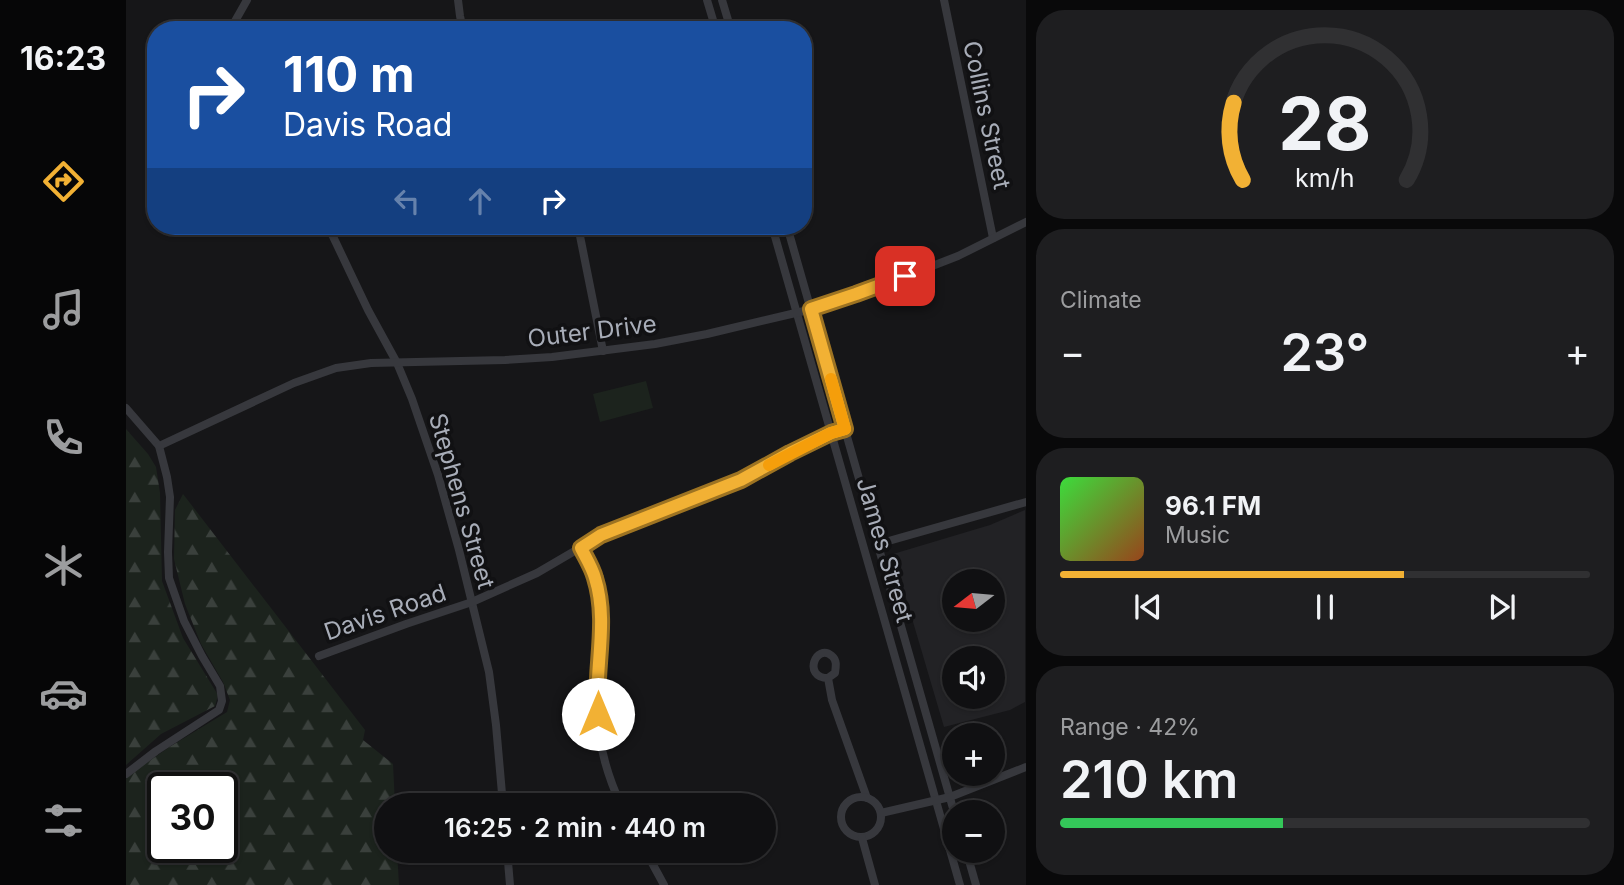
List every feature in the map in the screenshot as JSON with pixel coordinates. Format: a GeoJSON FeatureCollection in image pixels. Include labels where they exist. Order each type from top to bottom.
{"type":"FeatureCollection","features":[{"type":"Feature","properties":{"kind":"street"},"geometry":{"type":"LineString","coordinates":[[235,21],[247,0]]}},
{"type":"Feature","properties":{"kind":"street"},"geometry":{"type":"LineString","coordinates":[[458,0],[461,21]]}},
{"type":"Feature","properties":{"kind":"street"},"geometry":{"type":"LineString","coordinates":[[707,0],[713,21]]}},
{"type":"Feature","properties":{"kind":"street"},"geometry":{"type":"LineString","coordinates":[[722,0],[728,21]]}},
{"type":"Feature","properties":{"kind":"street","name":"Collins Street"},"geometry":{"type":"LineString","coordinates":[[944,0],[993,238]]}},
{"type":"Feature","properties":{"kind":"street","name":"Outer Drive"},"geometry":{"type":"LineString","coordinates":[[159,446],[318,373],[359,364],[505,360],[603,351],[696,336],[797,313],[856,294],[940,263],[1026,222]]}},
{"type":"Feature","properties":{"kind":"street","name":"Stephens Street"},"geometry":{"type":"LineString","coordinates":[[332,235],[397,363],[438,475],[489,672],[502,793]]}},
{"type":"Feature","properties":{"kind":"street"},"geometry":{"type":"LineString","coordinates":[[580,235],[603,351]]}},
{"type":"Feature","properties":{"kind":"street","name":"James Street"},"geometry":{"type":"LineString","coordinates":[[775,235],[960,885]]}},
{"type":"Feature","properties":{"kind":"street","name":"James Street"},"geometry":{"type":"LineString","coordinates":[[790,235],[951,800]]}},
{"type":"Feature","properties":{"kind":"street"},"geometry":{"type":"LineString","coordinates":[[126,408],[159,446],[170,496],[168,565],[172,590],[191,636],[219,683],[222,701],[221,708],[212,715],[126,774]]}},
{"type":"Feature","properties":{"kind":"street","name":"Davis Road"},"geometry":{"type":"LineString","coordinates":[[319,656],[472,602],[537,573],[601,535],[741,480],[790,453],[845,429]]}},
{"type":"Feature","properties":{"kind":"street"},"geometry":{"type":"LineString","coordinates":[[878,544],[1026,502]]}},
{"type":"Feature","properties":{"kind":"street"},"geometry":{"type":"LineString","coordinates":[[581,548],[598,588],[601,627],[596,697],[607,769],[616,793]]}},
{"type":"Feature","properties":{"kind":"street"},"geometry":{"type":"LineString","coordinates":[[828,678],[832,701],[867,798]]}},
{"type":"Feature","properties":{"kind":"street"},"geometry":{"type":"LineString","coordinates":[[881,813],[950,797],[1026,767]]}},
{"type":"Feature","properties":{"kind":"street"},"geometry":{"type":"LineString","coordinates":[[860,797],[876,804],[881,813],[880,825],[873,834],[862,838],[847,832],[841,818],[846,804],[860,797]]}},
{"type":"Feature","properties":{"kind":"street"},"geometry":{"type":"LineString","coordinates":[[862,838],[874,885]]}},
{"type":"Feature","properties":{"kind":"street"},"geometry":{"type":"LineString","coordinates":[[508,863],[510,885]]}},
{"type":"Feature","properties":{"kind":"street"},"geometry":{"type":"LineString","coordinates":[[652,863],[664,885]]}},
{"type":"Feature","properties":{"kind":"street"},"geometry":{"type":"LineString","coordinates":[[970,863],[976,885]]}},
{"type":"Feature","properties":{"kind":"shaded area"},"geometry":{"type":"Polygon","coordinates":[[[1025,510],[1025,702],[1010,710],[960,723],[943,723],[893,554],[990,525],[1025,510]]]}},
{"type":"Feature","properties":{"kind":"green space"},"geometry":{"type":"Polygon","coordinates":[[[646,381],[653,408],[600,422],[593,394],[646,381]]]}},
{"type":"Feature","properties":{"kind":"green space"},"geometry":{"type":"Polygon","coordinates":[[[126,429],[156,467],[160,493],[162,581],[183,638],[218,695],[215,706],[161,734],[126,765],[126,429]]]}},
{"type":"Feature","properties":{"kind":"green space"},"geometry":{"type":"Polygon","coordinates":[[[183,494],[365,730],[363,740],[393,764],[394,793],[374,793],[374,863],[398,863],[399,885],[126,885],[126,779],[171,746],[227,712],[230,700],[201,644],[185,604],[174,559],[175,510],[183,494]]]}},
{"type":"Feature","properties":{"kind":"slow traffic"},"geometry":{"type":"LineString","coordinates":[[769,465],[831,433],[845,429],[831,379]]}},
{"type":"Feature","properties":{"kind":"route"},"geometry":{"type":"LineString","coordinates":[[598,714],[596,697],[601,627],[598,588],[581,548],[601,535],[741,480],[790,453],[845,429],[811,309],[905,276]]}}]}
